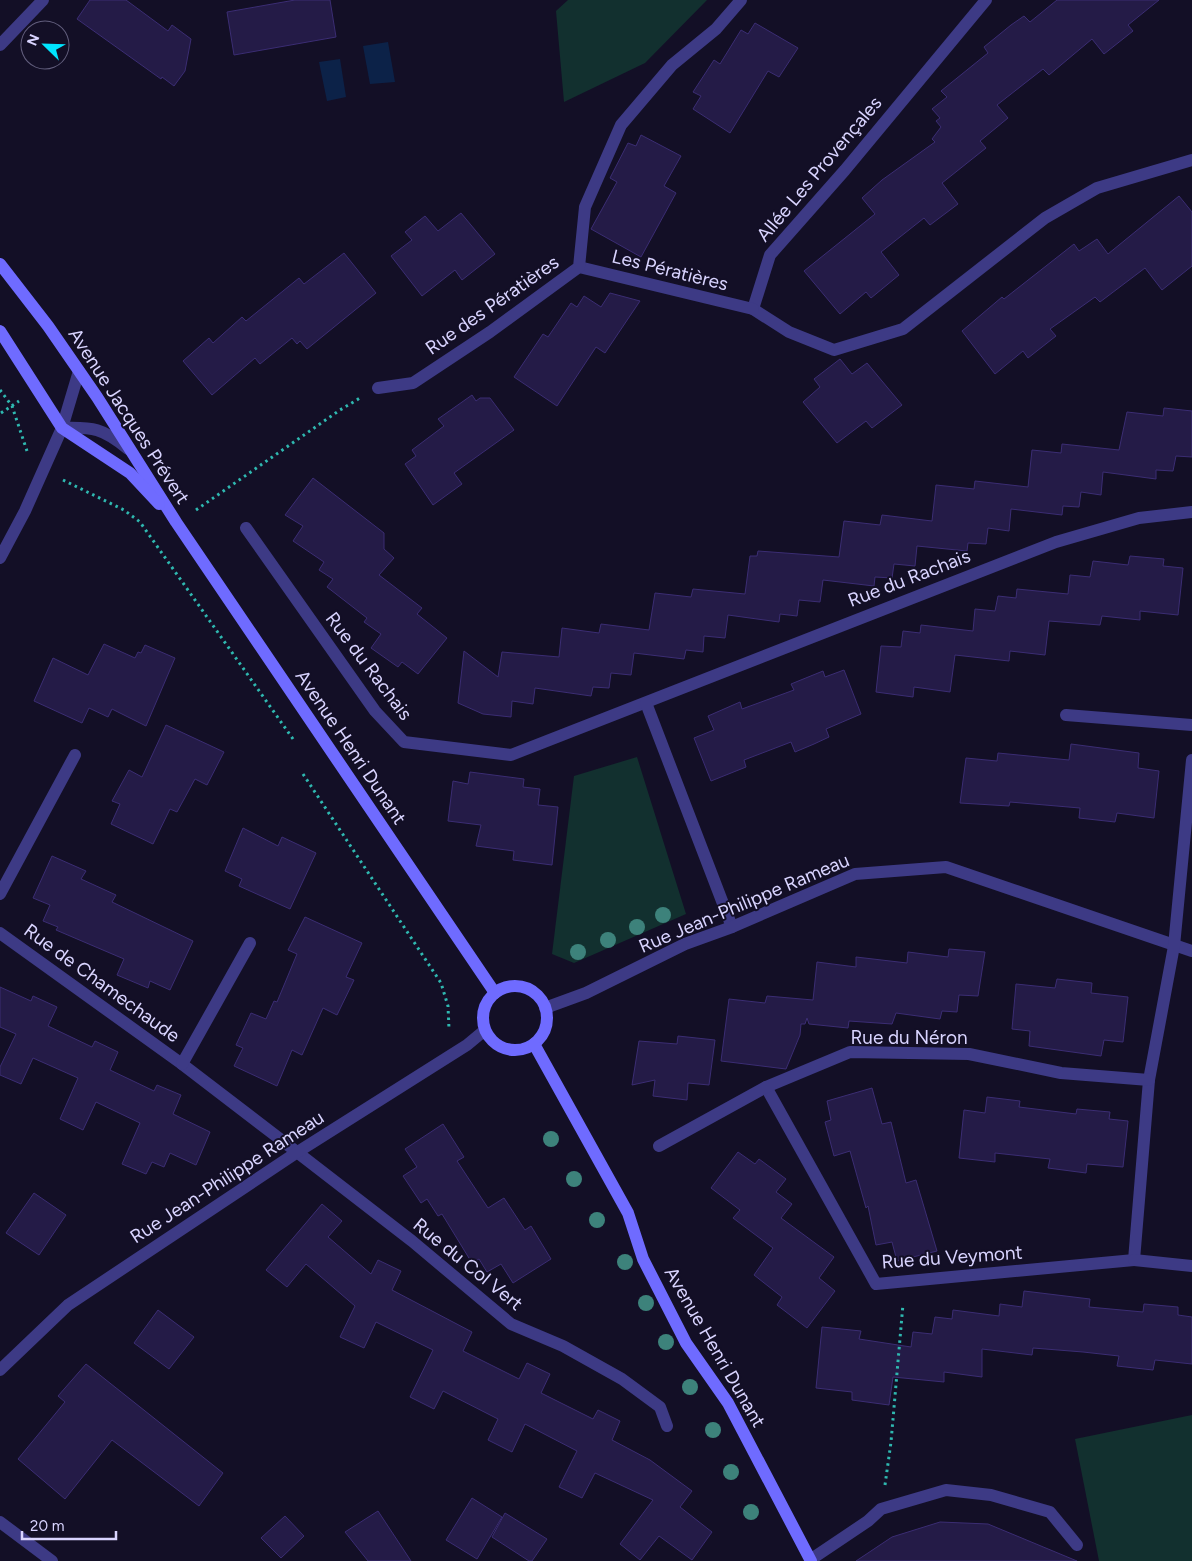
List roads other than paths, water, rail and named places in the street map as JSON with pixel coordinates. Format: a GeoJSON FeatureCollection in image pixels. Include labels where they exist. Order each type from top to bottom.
{"type":"FeatureCollection","features":[{"type":"Feature","properties":{"kind":"main road","name":"Avenue Jacques Prévert"},"geometry":{"type":"LineString","coordinates":[[0,264],[48,326],[176,522]]}},
{"type":"Feature","properties":{"kind":"main road","name":"Avenue Jacques Prévert"},"geometry":{"type":"LineString","coordinates":[[0,332],[62,428],[130,473],[176,522]]}},
{"type":"Feature","properties":{"kind":"main road","name":"Avenue Henri Dunant"},"geometry":{"type":"LineString","coordinates":[[176,522],[495,993]]}},
{"type":"Feature","properties":{"kind":"main road"},"geometry":{"type":"LineString","coordinates":[[505,988],[523,988],[540,998],[545,1008],[547,1019],[544,1030],[534,1044],[520,1050],[507,1050],[497,1045],[485,1030],[484,1013],[488,1002],[495,993],[505,988]]}},
{"type":"Feature","properties":{"kind":"main road","name":"Avenue Henri Dunant"},"geometry":{"type":"LineString","coordinates":[[534,1044],[628,1213],[643,1259],[686,1343],[728,1403],[811,1560]]}},
{"type":"Feature","properties":{"kind":"street"},"geometry":{"type":"LineString","coordinates":[[0,45],[43,0]]}},
{"type":"Feature","properties":{"kind":"street","name":"Rue des Pératières"},"geometry":{"type":"LineString","coordinates":[[378,388],[413,383],[490,332],[579,267],[585,207],[621,125],[672,65],[716,29],[741,0]]}},
{"type":"Feature","properties":{"kind":"street","name":"Allée Les Provençales"},"geometry":{"type":"LineString","coordinates":[[753,309],[770,255],[845,170],[896,106],[986,0]]}},
{"type":"Feature","properties":{"kind":"street"},"geometry":{"type":"LineString","coordinates":[[753,309],[789,332],[834,350],[903,329],[1045,218],[1097,188],[1192,160]]}},
{"type":"Feature","properties":{"kind":"street","name":"Les Pératières"},"geometry":{"type":"LineString","coordinates":[[579,267],[753,309]]}},
{"type":"Feature","properties":{"kind":"street"},"geometry":{"type":"LineString","coordinates":[[0,558],[62,428],[78,371]]}},
{"type":"Feature","properties":{"kind":"street"},"geometry":{"type":"LineString","coordinates":[[62,428],[90,427],[114,437],[131,451]]}},
{"type":"Feature","properties":{"kind":"street","name":"Rue du Rachais"},"geometry":{"type":"LineString","coordinates":[[246,528],[375,711],[404,742],[511,755],[1056,542],[1139,518],[1192,512]]}},
{"type":"Feature","properties":{"kind":"street"},"geometry":{"type":"LineString","coordinates":[[646,703],[732,927]]}},
{"type":"Feature","properties":{"kind":"street"},"geometry":{"type":"LineString","coordinates":[[1066,714],[1192,725]]}},
{"type":"Feature","properties":{"kind":"street"},"geometry":{"type":"LineString","coordinates":[[0,894],[75,756]]}},
{"type":"Feature","properties":{"kind":"street"},"geometry":{"type":"LineString","coordinates":[[1134,1260],[1148,1080],[1174,946],[1192,760]]}},
{"type":"Feature","properties":{"kind":"street","name":"Rue Jean-Philippe Rameau"},"geometry":{"type":"LineString","coordinates":[[545,1008],[586,992],[685,944],[732,927],[855,874],[946,867],[1192,952]]}},
{"type":"Feature","properties":{"kind":"street","name":"Rue de Chamechaude"},"geometry":{"type":"LineString","coordinates":[[0,932],[182,1064],[296,1153]]}},
{"type":"Feature","properties":{"kind":"street","name":"Rue de Chamechaude"},"geometry":{"type":"LineString","coordinates":[[182,1064],[250,943]]}},
{"type":"Feature","properties":{"kind":"street","name":"Rue Jean-Philippe Rameau"},"geometry":{"type":"LineString","coordinates":[[0,1370],[68,1305],[296,1153],[467,1044],[485,1030]]}},
{"type":"Feature","properties":{"kind":"street","name":"Rue du Néron"},"geometry":{"type":"LineString","coordinates":[[659,1146],[766,1087],[850,1052],[969,1054],[1061,1073],[1148,1080]]}},
{"type":"Feature","properties":{"kind":"street","name":"Rue du Veymont"},"geometry":{"type":"LineString","coordinates":[[766,1087],[876,1284],[1134,1260],[1192,1266]]}},
{"type":"Feature","properties":{"kind":"street","name":"Rue du Col Vert"},"geometry":{"type":"LineString","coordinates":[[296,1153],[412,1241],[511,1324],[563,1346],[622,1379],[660,1407],[667,1426]]}},
{"type":"Feature","properties":{"kind":"street"},"geometry":{"type":"LineString","coordinates":[[811,1560],[868,1521],[881,1509],[946,1490],[991,1495],[1050,1512],[1076,1545]]}},
{"type":"Feature","properties":{"kind":"street"},"geometry":{"type":"LineString","coordinates":[[0,1522],[52,1561]]}},
{"type":"Feature","properties":{"kind":"water"},"geometry":{"type":"Polygon","coordinates":[[[388,42],[395,82],[370,84],[363,46],[388,42]]]}},
{"type":"Feature","properties":{"kind":"water"},"geometry":{"type":"Polygon","coordinates":[[[340,59],[346,97],[327,101],[319,62],[340,59]]]}}]}
